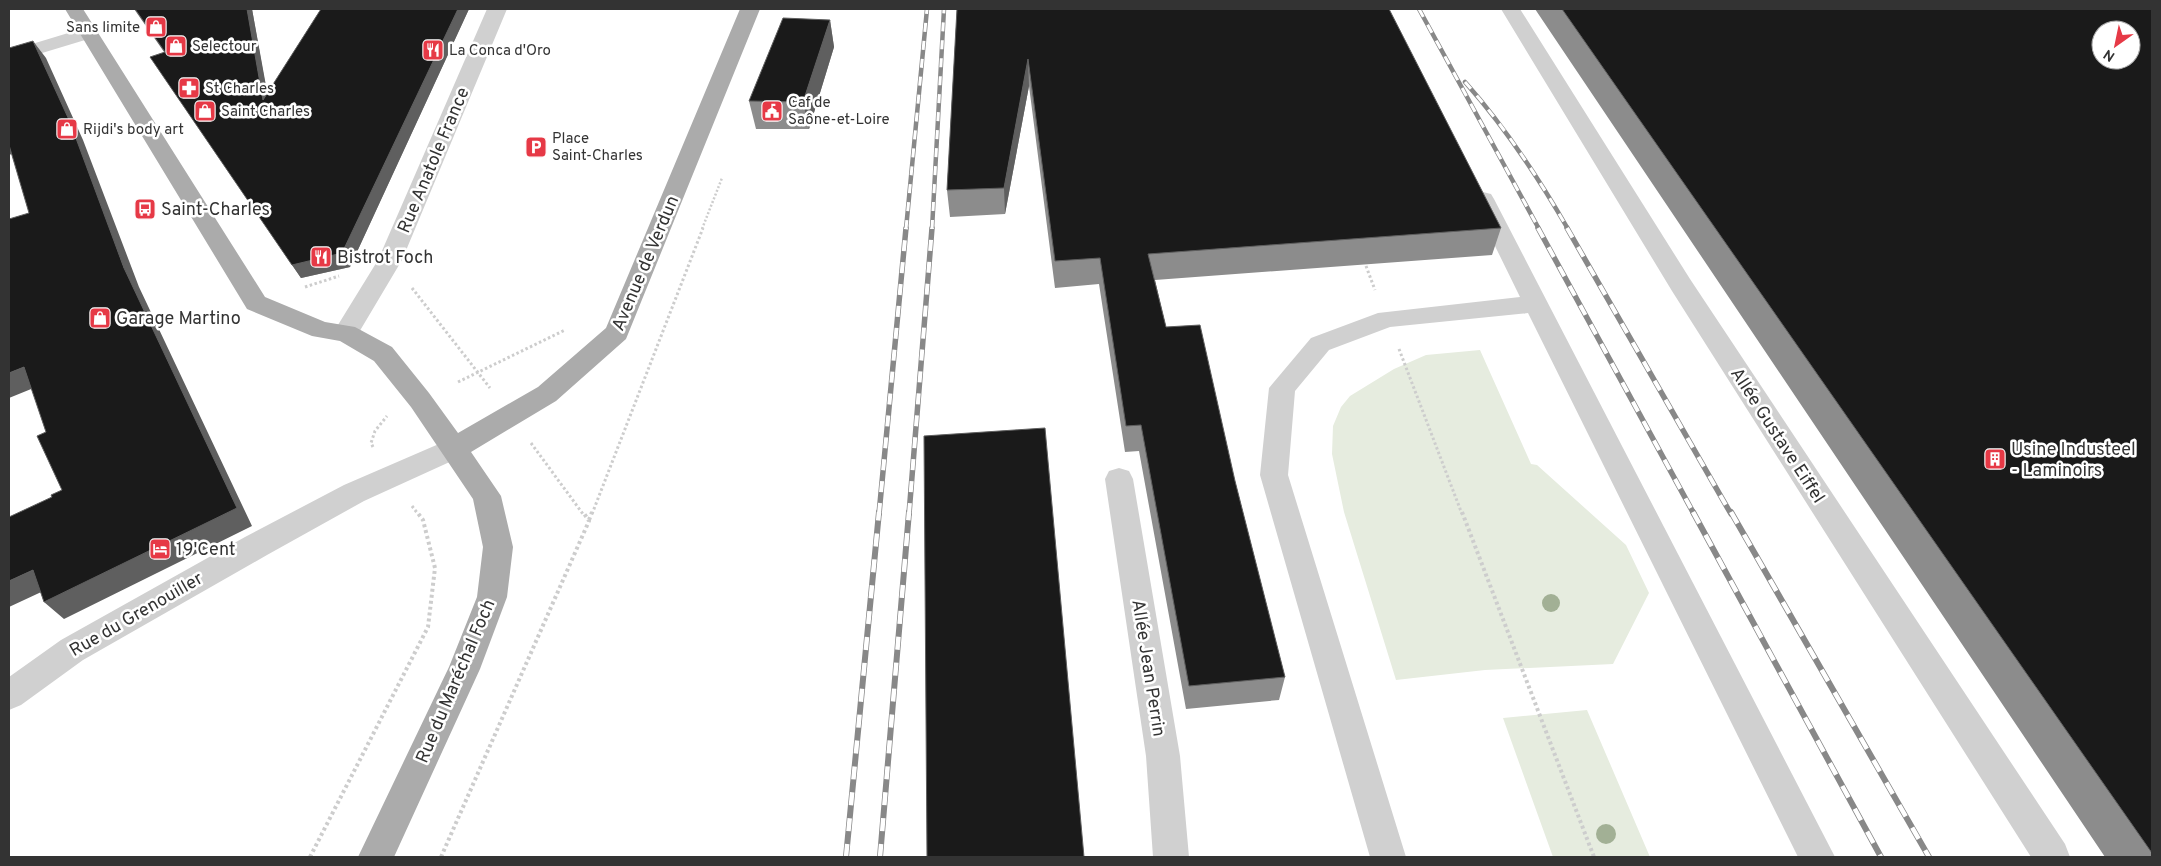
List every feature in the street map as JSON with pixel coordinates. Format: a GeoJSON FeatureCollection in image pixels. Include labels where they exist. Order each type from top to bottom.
{"type":"FeatureCollection","features":[{"type":"Feature","properties":{"kind":"main road"},"geometry":{"type":"LineString","coordinates":[[74,9],[256,303]]}},
{"type":"Feature","properties":{"kind":"main road","name":"Avenue de Verdun"},"geometry":{"type":"LineString","coordinates":[[455,448],[501,423],[547,394],[617,333],[750,9]]}},
{"type":"Feature","properties":{"kind":"main road","name":"Rue du Maréchal Foch"},"geometry":{"type":"LineString","coordinates":[[256,303],[320,330],[346,334],[383,354],[415,392],[487,496],[498,547],[492,598],[464,669],[376,857]]}},
{"type":"Feature","properties":{"kind":"street","name":"Rue Anatole France"},"geometry":{"type":"LineString","coordinates":[[346,334],[390,260],[497,9]]}},
{"type":"Feature","properties":{"kind":"street","name":"Allée Gustave Eiffel"},"geometry":{"type":"LineString","coordinates":[[1510,9],[1681,285],[2052,857]]}},
{"type":"Feature","properties":{"kind":"street"},"geometry":{"type":"LineString","coordinates":[[9,57],[88,33]]}},
{"type":"Feature","properties":{"kind":"street"},"geometry":{"type":"LineString","coordinates":[[1470,175],[1817,857]]}},
{"type":"Feature","properties":{"kind":"street"},"geometry":{"type":"LineString","coordinates":[[1388,857],[1274,476],[1282,388],[1320,344],[1387,320],[1536,304]]}},
{"type":"Feature","properties":{"kind":"street","name":"Rue du Grenouiller"},"geometry":{"type":"LineString","coordinates":[[9,695],[72,650],[264,541],[354,493],[455,448]]}},
{"type":"Feature","properties":{"kind":"street","name":"Allée Jean Perrin"},"geometry":{"type":"LineString","coordinates":[[1119,479],[1162,756],[1171,857]]}},
{"type":"Feature","properties":{"kind":"path"},"geometry":{"type":"LineString","coordinates":[[588,521],[722,178]]}},
{"type":"Feature","properties":{"kind":"path"},"geometry":{"type":"LineString","coordinates":[[256,303],[390,260]]}},
{"type":"Feature","properties":{"kind":"path"},"geometry":{"type":"LineString","coordinates":[[1366,266],[1594,857]]}},
{"type":"Feature","properties":{"kind":"path"},"geometry":{"type":"LineString","coordinates":[[458,382],[573,326]]}},
{"type":"Feature","properties":{"kind":"path"},"geometry":{"type":"LineString","coordinates":[[310,857],[428,627],[435,568],[423,520],[391,477],[370,443],[375,431],[388,416]]}},
{"type":"Feature","properties":{"kind":"shaded area"},"geometry":{"type":"Polygon","coordinates":[[[1480,350],[1531,464],[1537,465],[1626,545],[1649,593],[1613,664],[1485,670],[1396,680],[1344,512],[1332,454],[1333,426],[1341,407],[1350,396],[1394,369],[1426,355],[1480,350]]]}},
{"type":"Feature","properties":{"kind":"shaded area"},"geometry":{"type":"Polygon","coordinates":[[[1587,710],[1650,857],[1553,857],[1503,718],[1587,710]]]}},
{"type":"Feature","properties":{"kind":"building"},"geometry":{"type":"Polygon","coordinates":[[[135,9],[247,9],[263,100],[321,9],[458,9],[342,253],[292,265],[150,57],[165,52],[135,9]]]}},
{"type":"Feature","properties":{"kind":"building"},"geometry":{"type":"Polygon","coordinates":[[[957,9],[1389,9],[1501,228],[1148,254],[1166,327],[1200,325],[1235,481],[1285,677],[1189,686],[1141,425],[1126,426],[1100,258],[1055,261],[1028,59],[1004,188],[947,190],[957,9]]]}},
{"type":"Feature","properties":{"kind":"building","name":"Usine Industeel - Laminoirs"},"geometry":{"type":"Polygon","coordinates":[[[1562,9],[2152,9],[2152,853],[1562,9]]]}},
{"type":"Feature","properties":{"kind":"building"},"geometry":{"type":"Polygon","coordinates":[[[783,18],[830,20],[803,102],[749,101],[783,18]]]}},
{"type":"Feature","properties":{"kind":"building"},"geometry":{"type":"Polygon","coordinates":[[[33,41],[70,122],[124,268],[237,508],[44,602],[33,570],[9,581],[9,517],[52,497],[51,495],[62,490],[37,436],[46,432],[24,367],[9,373],[9,219],[29,213],[9,145],[9,48],[33,41]]]}},
{"type":"Feature","properties":{"kind":"building"},"geometry":{"type":"Polygon","coordinates":[[[1045,428],[1084,857],[927,857],[924,436],[1045,428]]]}},
{"type":"Feature","properties":{"kind":"railway"},"geometry":{"type":"LineString","coordinates":[[906,229],[927,9]]}},
{"type":"Feature","properties":{"kind":"railway"},"geometry":{"type":"LineString","coordinates":[[932,229],[944,9]]}},
{"type":"Feature","properties":{"kind":"railway"},"geometry":{"type":"LineString","coordinates":[[1419,9],[1539,229]]}},
{"type":"Feature","properties":{"kind":"railway"},"geometry":{"type":"LineString","coordinates":[[1465,82],[1520,153],[1568,229]]}},
{"type":"Feature","properties":{"kind":"railway"},"geometry":{"type":"LineString","coordinates":[[879,514],[906,228]]}},
{"type":"Feature","properties":{"kind":"railway"},"geometry":{"type":"LineString","coordinates":[[909,514],[932,228]]}},
{"type":"Feature","properties":{"kind":"railway"},"geometry":{"type":"LineString","coordinates":[[1538,228],[1694,514]]}},
{"type":"Feature","properties":{"kind":"railway"},"geometry":{"type":"LineString","coordinates":[[1567,228],[1731,514]]}},
{"type":"Feature","properties":{"kind":"railway"},"geometry":{"type":"LineString","coordinates":[[846,857],[879,512]]}},
{"type":"Feature","properties":{"kind":"railway"},"geometry":{"type":"LineString","coordinates":[[880,857],[909,512]]}},
{"type":"Feature","properties":{"kind":"railway"},"geometry":{"type":"LineString","coordinates":[[1693,512],[1881,857]]}},
{"type":"Feature","properties":{"kind":"railway"},"geometry":{"type":"LineString","coordinates":[[1731,512],[1929,857]]}},
{"type":"Feature","properties":{"kind":"place","name":"Sans limite"},"geometry":{"type":"Point","coordinates":[156,27]}},
{"type":"Feature","properties":{"kind":"place","name":"Selectour"},"geometry":{"type":"Point","coordinates":[176,46]}},
{"type":"Feature","properties":{"kind":"place","name":"La Conca d'Oro"},"geometry":{"type":"Point","coordinates":[433,50]}},
{"type":"Feature","properties":{"kind":"place","name":"St Charles"},"geometry":{"type":"Point","coordinates":[189,88]}},
{"type":"Feature","properties":{"kind":"place","name":"Saint Charles"},"geometry":{"type":"Point","coordinates":[205,111]}},
{"type":"Feature","properties":{"kind":"place","name":"Caf de Saône-et-Loire"},"geometry":{"type":"Point","coordinates":[772,111]}},
{"type":"Feature","properties":{"kind":"place","name":"Rijdi's body art"},"geometry":{"type":"Point","coordinates":[67,129]}},
{"type":"Feature","properties":{"kind":"place","name":"Place Saint-Charles"},"geometry":{"type":"Point","coordinates":[536,147]}},
{"type":"Feature","properties":{"kind":"place","name":"Saint-Charles"},"geometry":{"type":"Point","coordinates":[145,209]}},
{"type":"Feature","properties":{"kind":"place","name":"Bistrot Foch"},"geometry":{"type":"Point","coordinates":[321,257]}},
{"type":"Feature","properties":{"kind":"place","name":"Garage Martino"},"geometry":{"type":"Point","coordinates":[100,318]}},
{"type":"Feature","properties":{"kind":"place","name":"Usine Industeel - Laminoirs"},"geometry":{"type":"Point","coordinates":[1995,459]}},
{"type":"Feature","properties":{"kind":"place","name":"19'Cent"},"geometry":{"type":"Point","coordinates":[160,549]}}]}
